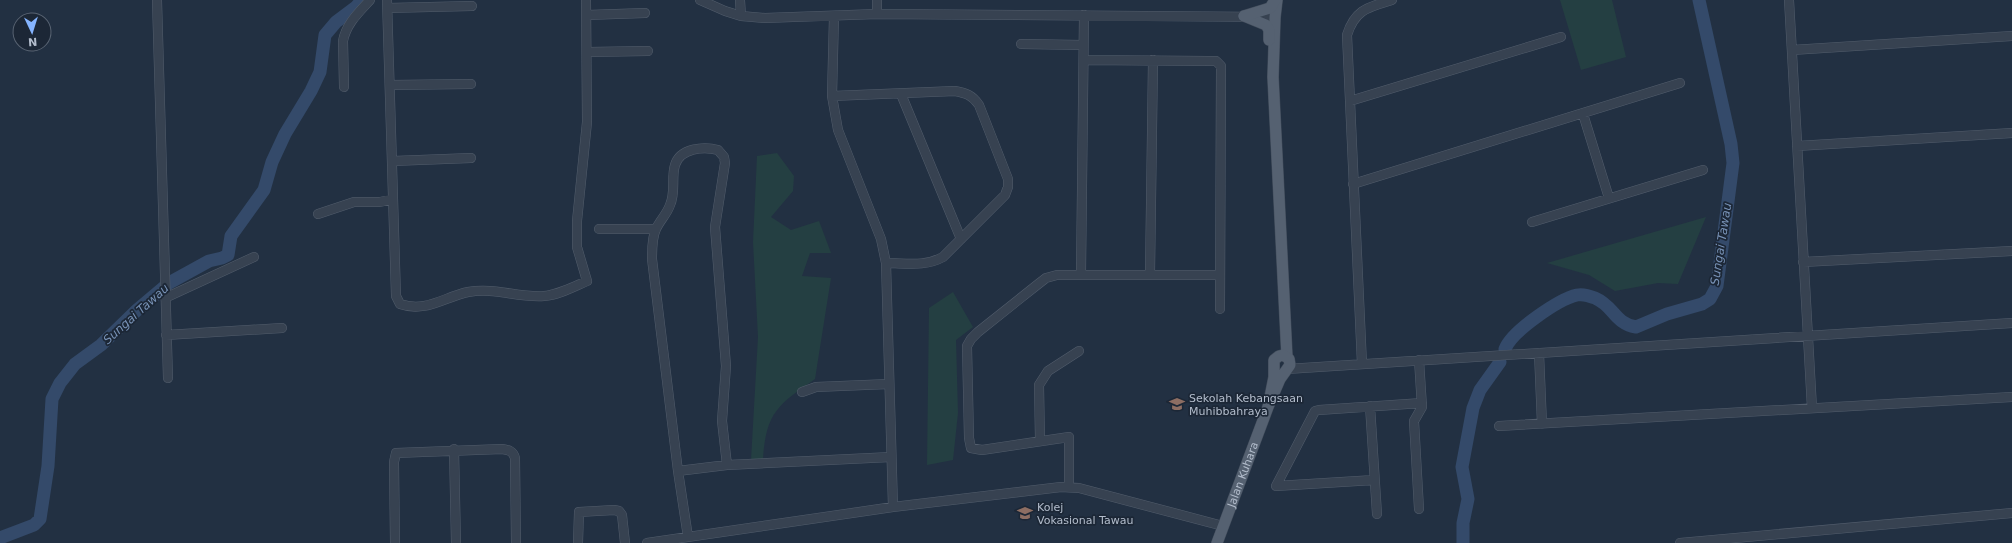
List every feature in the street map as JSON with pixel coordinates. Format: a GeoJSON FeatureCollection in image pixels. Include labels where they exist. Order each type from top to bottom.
{"type":"FeatureCollection","features":[{"type":"Feature","properties":{"kind":"main road"},"geometry":{"type":"LineString","coordinates":[[1244,16],[1270,8],[1276,0]]}},
{"type":"Feature","properties":{"kind":"main road"},"geometry":{"type":"LineString","coordinates":[[1273,77],[1276,0]]}},
{"type":"Feature","properties":{"kind":"main road"},"geometry":{"type":"LineString","coordinates":[[1244,16],[1268,27],[1269,71],[1273,77]]}},
{"type":"Feature","properties":{"kind":"main road","name":"Jalan Kuhara"},"geometry":{"type":"LineString","coordinates":[[1217,543],[1284,364],[1284,286],[1273,77]]}},
{"type":"Feature","properties":{"kind":"street"},"geometry":{"type":"LineString","coordinates":[[157,0],[168,378]]}},
{"type":"Feature","properties":{"kind":"street"},"geometry":{"type":"LineString","coordinates":[[344,87],[344,34],[356,15],[370,0]]}},
{"type":"Feature","properties":{"kind":"street"},"geometry":{"type":"LineString","coordinates":[[472,6],[388,4],[396,296],[400,304],[407,306],[426,307],[458,295],[488,290],[545,296],[587,282],[577,247],[577,221],[588,122],[586,0]]}},
{"type":"Feature","properties":{"kind":"street"},"geometry":{"type":"LineString","coordinates":[[700,0],[741,16],[777,18],[877,14],[1275,17]]}},
{"type":"Feature","properties":{"kind":"street"},"geometry":{"type":"LineString","coordinates":[[740,0],[741,16]]}},
{"type":"Feature","properties":{"kind":"street"},"geometry":{"type":"LineString","coordinates":[[877,0],[877,14]]}},
{"type":"Feature","properties":{"kind":"street"},"geometry":{"type":"LineString","coordinates":[[1362,364],[1347,35],[1350,24],[1357,14],[1366,8],[1392,0]]}},
{"type":"Feature","properties":{"kind":"street"},"geometry":{"type":"LineString","coordinates":[[1789,0],[1812,408]]}},
{"type":"Feature","properties":{"kind":"street"},"geometry":{"type":"LineString","coordinates":[[587,15],[645,13]]}},
{"type":"Feature","properties":{"kind":"street"},"geometry":{"type":"LineString","coordinates":[[1081,274],[1084,15]]}},
{"type":"Feature","properties":{"kind":"street"},"geometry":{"type":"LineString","coordinates":[[834,16],[832,96],[838,130],[877,229],[886,263],[893,507]]}},
{"type":"Feature","properties":{"kind":"street"},"geometry":{"type":"LineString","coordinates":[[1792,50],[2012,36]]}},
{"type":"Feature","properties":{"kind":"street"},"geometry":{"type":"LineString","coordinates":[[1350,101],[1561,37]]}},
{"type":"Feature","properties":{"kind":"street"},"geometry":{"type":"LineString","coordinates":[[1021,44],[1083,45]]}},
{"type":"Feature","properties":{"kind":"street"},"geometry":{"type":"LineString","coordinates":[[588,52],[648,51]]}},
{"type":"Feature","properties":{"kind":"street"},"geometry":{"type":"LineString","coordinates":[[1084,60],[1216,61],[1221,66],[1220,309]]}},
{"type":"Feature","properties":{"kind":"street"},"geometry":{"type":"LineString","coordinates":[[1150,274],[1153,60]]}},
{"type":"Feature","properties":{"kind":"street"},"geometry":{"type":"LineString","coordinates":[[1353,184],[1680,83]]}},
{"type":"Feature","properties":{"kind":"street"},"geometry":{"type":"LineString","coordinates":[[390,85],[471,84]]}},
{"type":"Feature","properties":{"kind":"street"},"geometry":{"type":"LineString","coordinates":[[832,96],[955,91],[965,92],[973,97],[978,105],[1008,179],[1008,187],[1005,195],[943,257],[936,261],[914,264],[886,263]]}},
{"type":"Feature","properties":{"kind":"street"},"geometry":{"type":"LineString","coordinates":[[901,94],[961,239]]}},
{"type":"Feature","properties":{"kind":"street"},"geometry":{"type":"LineString","coordinates":[[1583,114],[1609,198]]}},
{"type":"Feature","properties":{"kind":"street"},"geometry":{"type":"LineString","coordinates":[[1797,146],[2012,133]]}},
{"type":"Feature","properties":{"kind":"street"},"geometry":{"type":"LineString","coordinates":[[688,537],[678,471],[652,259],[655,229],[671,205],[675,165],[677,160],[695,149],[711,148],[718,150],[724,157],[715,227],[726,366],[722,421],[727,465]]}},
{"type":"Feature","properties":{"kind":"street"},"geometry":{"type":"LineString","coordinates":[[392,161],[471,158]]}},
{"type":"Feature","properties":{"kind":"street"},"geometry":{"type":"LineString","coordinates":[[1532,222],[1702,170]]}},
{"type":"Feature","properties":{"kind":"street"},"geometry":{"type":"LineString","coordinates":[[318,214],[354,202],[380,202],[393,199]]}},
{"type":"Feature","properties":{"kind":"street"},"geometry":{"type":"LineString","coordinates":[[599,229],[655,229]]}},
{"type":"Feature","properties":{"kind":"street"},"geometry":{"type":"LineString","coordinates":[[1803,262],[2012,251]]}},
{"type":"Feature","properties":{"kind":"street"},"geometry":{"type":"LineString","coordinates":[[165,295],[254,258]]}},
{"type":"Feature","properties":{"kind":"street"},"geometry":{"type":"LineString","coordinates":[[1069,487],[1069,437],[982,450],[971,448],[968,416],[967,346],[971,339],[1046,278],[1057,275],[1220,275]]}},
{"type":"Feature","properties":{"kind":"street"},"geometry":{"type":"LineString","coordinates":[[1284,364],[1315,367],[2012,323]]}},
{"type":"Feature","properties":{"kind":"street"},"geometry":{"type":"LineString","coordinates":[[166,335],[282,328]]}},
{"type":"Feature","properties":{"kind":"street"},"geometry":{"type":"LineString","coordinates":[[1040,441],[1039,385],[1048,371],[1079,350]]}},
{"type":"Feature","properties":{"kind":"street"},"geometry":{"type":"LineString","coordinates":[[1539,353],[1542,424]]}},
{"type":"Feature","properties":{"kind":"street"},"geometry":{"type":"LineString","coordinates":[[1419,360],[1422,407],[1414,421],[1419,509]]}},
{"type":"Feature","properties":{"kind":"street"},"geometry":{"type":"LineString","coordinates":[[802,392],[816,387],[889,384]]}},
{"type":"Feature","properties":{"kind":"street"},"geometry":{"type":"LineString","coordinates":[[1499,426],[2012,397]]}},
{"type":"Feature","properties":{"kind":"street"},"geometry":{"type":"LineString","coordinates":[[1374,480],[1276,486],[1315,411],[1422,403]]}},
{"type":"Feature","properties":{"kind":"street"},"geometry":{"type":"LineString","coordinates":[[1370,406],[1377,514]]}},
{"type":"Feature","properties":{"kind":"street"},"geometry":{"type":"LineString","coordinates":[[395,543],[394,456],[396,453],[402,452],[454,449],[502,449],[510,450],[514,453],[516,543]]}},
{"type":"Feature","properties":{"kind":"street"},"geometry":{"type":"LineString","coordinates":[[454,449],[456,543]]}},
{"type":"Feature","properties":{"kind":"street"},"geometry":{"type":"LineString","coordinates":[[678,471],[727,465],[891,457]]}},
{"type":"Feature","properties":{"kind":"street"},"geometry":{"type":"LineString","coordinates":[[647,543],[893,507],[1069,487],[1223,526]]}},
{"type":"Feature","properties":{"kind":"street"},"geometry":{"type":"LineString","coordinates":[[578,543],[579,512],[614,510],[619,511],[622,515],[625,543]]}},
{"type":"Feature","properties":{"kind":"street"},"geometry":{"type":"LineString","coordinates":[[1680,543],[2012,513]]}},
{"type":"Feature","properties":{"kind":"green space"},"geometry":{"type":"Polygon","coordinates":[[[1560,0],[1612,0],[1626,57],[1581,70],[1560,0]]]}},
{"type":"Feature","properties":{"kind":"green space"},"geometry":{"type":"Polygon","coordinates":[[[777,153],[794,176],[793,191],[771,217],[791,230],[819,221],[831,253],[810,253],[802,276],[831,278],[815,379],[783,403],[776,411],[767,430],[763,459],[751,460],[758,337],[753,242],[757,156],[777,153]]]}},
{"type":"Feature","properties":{"kind":"green space"},"geometry":{"type":"Polygon","coordinates":[[[1706,217],[1678,284],[1658,283],[1615,291],[1589,275],[1547,263],[1706,217]]]}},
{"type":"Feature","properties":{"kind":"green space"},"geometry":{"type":"Polygon","coordinates":[[[953,292],[973,327],[956,340],[958,413],[953,460],[927,465],[929,308],[953,292]]]}},
{"type":"Feature","properties":{"kind":"waterway","name":"Sungai Tawau"},"geometry":{"type":"LineString","coordinates":[[0,538],[34,525],[40,519],[48,466],[52,399],[60,383],[75,364],[101,345],[137,310],[169,283],[209,261],[228,255],[231,236],[264,190],[272,162],[285,134],[311,91],[320,72],[325,35],[336,22],[356,7],[362,0]]}},
{"type":"Feature","properties":{"kind":"waterway","name":"Sungai Tawau"},"geometry":{"type":"LineString","coordinates":[[1505,349],[1509,342],[1526,325],[1548,309],[1577,295],[1588,296],[1601,301],[1623,322],[1636,327],[1667,314],[1702,304],[1710,299],[1717,286],[1733,163],[1731,144],[1699,0]]}},
{"type":"Feature","properties":{"kind":"waterway","name":"Sungai Tawau"},"geometry":{"type":"LineString","coordinates":[[1463,543],[1463,523],[1468,499],[1462,467],[1473,408],[1480,390],[1500,362]]}},
{"type":"Feature","properties":{"kind":"place","name":"Sekolah Kebangsaan Muhibbahraya"},"geometry":{"type":"Point","coordinates":[1177,404]}},
{"type":"Feature","properties":{"kind":"place","name":"Kolej Vokasional Tawau"},"geometry":{"type":"Point","coordinates":[1025,513]}}]}
